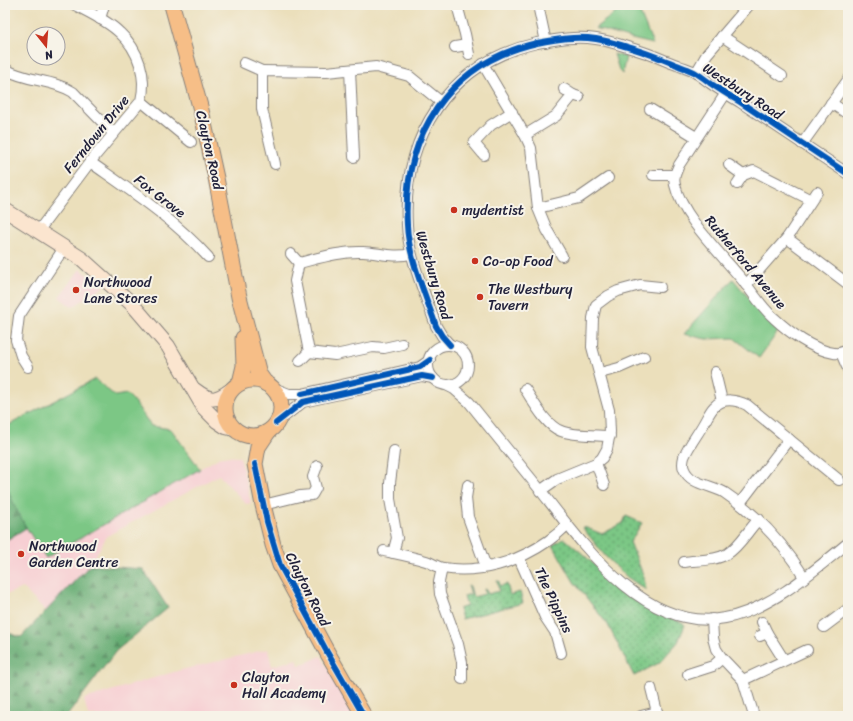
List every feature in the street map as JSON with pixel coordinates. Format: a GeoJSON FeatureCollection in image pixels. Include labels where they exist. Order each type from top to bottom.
{"type":"FeatureCollection","features":[{"type":"Feature","properties":{"kind":"main road","name":"Clayton Road"},"geometry":{"type":"LineString","coordinates":[[172,5],[201,110],[239,297],[259,374],[279,398],[281,408],[280,415],[258,447],[255,464]]}},
{"type":"Feature","properties":{"kind":"main road","name":"Clayton Road"},"geometry":{"type":"LineString","coordinates":[[239,297],[244,366],[236,387],[225,403],[225,412],[228,423],[248,446],[255,464],[263,505],[273,545],[280,565],[327,652],[364,716]]}},
{"type":"Feature","properties":{"kind":"main road"},"geometry":{"type":"LineString","coordinates":[[236,387],[249,380],[256,380],[268,385]]}},
{"type":"Feature","properties":{"kind":"main road"},"geometry":{"type":"LineString","coordinates":[[236,431],[245,435],[254,436],[272,428]]}},
{"type":"Feature","properties":{"kind":"street","name":"Ferndown Drive"},"geometry":{"type":"LineString","coordinates":[[39,230],[90,162],[141,101],[143,90],[142,68],[136,53],[121,33],[75,5]]}},
{"type":"Feature","properties":{"kind":"street"},"geometry":{"type":"LineString","coordinates":[[100,19],[104,5]]}},
{"type":"Feature","properties":{"kind":"street"},"geometry":{"type":"LineString","coordinates":[[455,47],[468,50],[457,5]]}},
{"type":"Feature","properties":{"kind":"street"},"geometry":{"type":"LineString","coordinates":[[538,5],[546,42]]}},
{"type":"Feature","properties":{"kind":"street"},"geometry":{"type":"LineString","coordinates":[[696,73],[707,54],[749,5]]}},
{"type":"Feature","properties":{"kind":"street"},"geometry":{"type":"LineString","coordinates":[[722,36],[774,75]]}},
{"type":"Feature","properties":{"kind":"street","name":"Westbury Road"},"geometry":{"type":"LineString","coordinates":[[450,345],[436,326],[412,254],[406,225],[408,183],[418,144],[428,122],[441,102],[456,85],[483,64],[516,50],[558,39],[597,39],[637,50],[696,73],[848,174]]}},
{"type":"Feature","properties":{"kind":"street"},"geometry":{"type":"LineString","coordinates":[[244,63],[262,71],[326,72],[376,67],[409,76],[441,102]]}},
{"type":"Feature","properties":{"kind":"street"},"geometry":{"type":"LineString","coordinates":[[483,64],[512,112],[531,148],[538,208],[547,230],[562,256]]}},
{"type":"Feature","properties":{"kind":"street"},"geometry":{"type":"LineString","coordinates":[[5,69],[15,75],[58,84],[67,88],[73,92],[114,133]]}},
{"type":"Feature","properties":{"kind":"street"},"geometry":{"type":"LineString","coordinates":[[350,70],[354,157]]}},
{"type":"Feature","properties":{"kind":"street"},"geometry":{"type":"LineString","coordinates":[[262,71],[262,109],[275,164]]}},
{"type":"Feature","properties":{"kind":"street"},"geometry":{"type":"LineString","coordinates":[[802,144],[848,80]]}},
{"type":"Feature","properties":{"kind":"street"},"geometry":{"type":"LineString","coordinates":[[525,135],[556,116],[576,96],[564,89]]}},
{"type":"Feature","properties":{"kind":"street"},"geometry":{"type":"LineString","coordinates":[[653,175],[674,176],[696,137],[726,93]]}},
{"type":"Feature","properties":{"kind":"street"},"geometry":{"type":"LineString","coordinates":[[141,101],[191,142]]}},
{"type":"Feature","properties":{"kind":"street"},"geometry":{"type":"LineString","coordinates":[[832,103],[848,114]]}},
{"type":"Feature","properties":{"kind":"street"},"geometry":{"type":"LineString","coordinates":[[650,109],[696,137]]}},
{"type":"Feature","properties":{"kind":"street"},"geometry":{"type":"LineString","coordinates":[[484,155],[474,143],[492,125],[512,112]]}},
{"type":"Feature","properties":{"kind":"street","name":"Fox Grove"},"geometry":{"type":"LineString","coordinates":[[90,162],[146,201],[195,242],[208,257]]}},
{"type":"Feature","properties":{"kind":"street"},"geometry":{"type":"LineString","coordinates":[[729,165],[743,175]]}},
{"type":"Feature","properties":{"kind":"street"},"geometry":{"type":"LineString","coordinates":[[737,184],[743,175],[756,167],[814,196],[787,238],[746,285]]}},
{"type":"Feature","properties":{"kind":"street","name":"Rutherford Avenue"},"geometry":{"type":"LineString","coordinates":[[674,176],[674,184],[677,193],[689,215],[773,318],[794,335],[818,348],[834,353],[845,352],[848,369]]}},
{"type":"Feature","properties":{"kind":"street"},"geometry":{"type":"LineString","coordinates":[[538,208],[579,198],[608,178]]}},
{"type":"Feature","properties":{"kind":"street"},"geometry":{"type":"LineString","coordinates":[[5,210],[39,230],[82,259],[132,304],[168,346],[201,402],[210,414],[226,427],[236,431]]}},
{"type":"Feature","properties":{"kind":"street"},"geometry":{"type":"LineString","coordinates":[[787,238],[817,259],[848,284]]}},
{"type":"Feature","properties":{"kind":"street"},"geometry":{"type":"LineString","coordinates":[[28,367],[20,356],[16,340],[19,316],[64,248]]}},
{"type":"Feature","properties":{"kind":"street"},"geometry":{"type":"LineString","coordinates":[[299,263],[334,254],[362,252],[400,257],[412,254]]}},
{"type":"Feature","properties":{"kind":"street"},"geometry":{"type":"LineString","coordinates":[[291,254],[299,263]]}},
{"type":"Feature","properties":{"kind":"street"},"geometry":{"type":"LineString","coordinates":[[299,263],[295,280],[309,352]]}},
{"type":"Feature","properties":{"kind":"street"},"geometry":{"type":"LineString","coordinates":[[540,491],[557,479],[596,463],[602,458],[607,450],[610,436],[608,410],[600,373],[592,347],[593,318],[596,305],[618,291],[640,284],[660,287]]}},
{"type":"Feature","properties":{"kind":"street","name":"Westbury Road"},"geometry":{"type":"LineString","coordinates":[[435,351],[436,326]]}},
{"type":"Feature","properties":{"kind":"street"},"geometry":{"type":"LineString","coordinates":[[309,352],[335,355],[373,347],[384,348],[402,344]]}},
{"type":"Feature","properties":{"kind":"street"},"geometry":{"type":"LineString","coordinates":[[433,378],[428,369],[430,360],[435,351],[439,348],[450,345],[460,348],[468,365],[465,389],[469,402]]}},
{"type":"Feature","properties":{"kind":"street"},"geometry":{"type":"LineString","coordinates":[[300,361],[309,352]]}},
{"type":"Feature","properties":{"kind":"street"},"geometry":{"type":"LineString","coordinates":[[600,373],[619,368],[644,357]]}},
{"type":"Feature","properties":{"kind":"street"},"geometry":{"type":"LineString","coordinates":[[268,385],[289,394],[302,394],[420,366],[430,360]]}},
{"type":"Feature","properties":{"kind":"street"},"geometry":{"type":"LineString","coordinates":[[715,372],[722,402]]}},
{"type":"Feature","properties":{"kind":"street"},"geometry":{"type":"LineString","coordinates":[[272,428],[304,402],[422,376],[433,378],[454,389],[469,402],[567,525],[597,560],[620,581],[645,600],[671,613],[681,616],[712,620],[726,618],[748,611],[768,602],[804,577],[848,543]]}},
{"type":"Feature","properties":{"kind":"street"},"geometry":{"type":"LineString","coordinates":[[446,385],[456,384],[466,377]]}},
{"type":"Feature","properties":{"kind":"street"},"geometry":{"type":"LineString","coordinates":[[195,390],[205,398],[212,399],[221,397],[236,387]]}},
{"type":"Feature","properties":{"kind":"street"},"geometry":{"type":"LineString","coordinates":[[525,389],[545,419],[560,431],[610,436]]}},
{"type":"Feature","properties":{"kind":"street"},"geometry":{"type":"LineString","coordinates":[[804,577],[776,536],[740,503],[721,490],[699,482],[685,472],[683,465],[685,456],[714,407],[722,402],[733,400],[747,405],[789,439],[834,479]]}},
{"type":"Feature","properties":{"kind":"street"},"geometry":{"type":"LineString","coordinates":[[740,503],[789,439]]}},
{"type":"Feature","properties":{"kind":"street"},"geometry":{"type":"LineString","coordinates":[[394,451],[390,483],[390,499],[397,538],[389,552],[427,561],[442,568],[467,570],[486,567],[519,558],[541,546],[567,525]]}},
{"type":"Feature","properties":{"kind":"street"},"geometry":{"type":"LineString","coordinates":[[596,463],[604,485]]}},
{"type":"Feature","properties":{"kind":"street"},"geometry":{"type":"LineString","coordinates":[[263,505],[300,496],[312,495],[316,488],[308,476],[317,466]]}},
{"type":"Feature","properties":{"kind":"street"},"geometry":{"type":"LineString","coordinates":[[468,485],[466,498],[468,518],[486,567]]}},
{"type":"Feature","properties":{"kind":"street"},"geometry":{"type":"LineString","coordinates":[[684,562],[719,557],[727,554],[735,548],[758,519]]}},
{"type":"Feature","properties":{"kind":"street","name":"The Pippins"},"geometry":{"type":"LineString","coordinates":[[519,558],[545,617],[555,632],[561,653]]}},
{"type":"Feature","properties":{"kind":"street"},"geometry":{"type":"LineString","coordinates":[[442,568],[439,582],[440,594],[458,644],[462,662],[462,679]]}},
{"type":"Feature","properties":{"kind":"street"},"geometry":{"type":"LineString","coordinates":[[830,625],[848,609]]}},
{"type":"Feature","properties":{"kind":"street"},"geometry":{"type":"LineString","coordinates":[[712,620],[714,644],[722,658],[743,680],[754,716]]}},
{"type":"Feature","properties":{"kind":"street"},"geometry":{"type":"LineString","coordinates":[[762,622],[764,634],[784,660]]}},
{"type":"Feature","properties":{"kind":"street"},"geometry":{"type":"LineString","coordinates":[[743,680],[807,650]]}},
{"type":"Feature","properties":{"kind":"street"},"geometry":{"type":"LineString","coordinates":[[688,674],[713,666],[722,658]]}},
{"type":"Feature","properties":{"kind":"street"},"geometry":{"type":"LineString","coordinates":[[641,716],[658,714],[651,688]]}},
{"type":"Feature","properties":{"kind":"shaded area"},"geometry":{"type":"Polygon","coordinates":[[[80,269],[104,287],[72,307],[59,297],[80,269]]]}},
{"type":"Feature","properties":{"kind":"shaded area"},"geometry":{"type":"Polygon","coordinates":[[[222,456],[240,457],[251,503],[246,504],[219,475],[107,536],[90,565],[46,612],[23,588],[5,595],[5,541],[26,528],[46,558],[222,456]]]}},
{"type":"Feature","properties":{"kind":"shaded area","name":"Clayton Hall Academy"},"geometry":{"type":"Polygon","coordinates":[[[268,649],[272,666],[297,659],[299,666],[321,656],[356,716],[88,716],[84,699],[177,671],[268,649]]]}},
{"type":"Feature","properties":{"kind":"green space"},"geometry":{"type":"Polygon","coordinates":[[[626,5],[634,5],[640,13],[653,44],[595,28],[626,5]]]}},
{"type":"Feature","properties":{"kind":"green space"},"geometry":{"type":"Polygon","coordinates":[[[614,54],[626,57],[622,74],[619,70],[614,54]]]}},
{"type":"Feature","properties":{"kind":"green space"},"geometry":{"type":"Polygon","coordinates":[[[733,279],[765,317],[780,329],[759,358],[734,338],[706,339],[684,334],[733,279]]]}},
{"type":"Feature","properties":{"kind":"green space"},"geometry":{"type":"Polygon","coordinates":[[[95,379],[115,396],[127,394],[134,401],[151,426],[171,429],[200,469],[46,558],[17,511],[8,491],[5,480],[5,427],[95,379]]]}},
{"type":"Feature","properties":{"kind":"green space"},"geometry":{"type":"Polygon","coordinates":[[[5,480],[7,488],[26,528],[5,541],[5,480]]]}},
{"type":"Feature","properties":{"kind":"green space"},"geometry":{"type":"Polygon","coordinates":[[[626,516],[642,523],[630,542],[644,577],[646,590],[627,577],[606,557],[582,527],[602,534],[623,523],[626,516]]]}},
{"type":"Feature","properties":{"kind":"green space"},"geometry":{"type":"Polygon","coordinates":[[[564,538],[620,589],[651,610],[685,625],[678,642],[659,663],[634,676],[608,625],[574,582],[553,545],[564,538]]]}},
{"type":"Feature","properties":{"kind":"green space"},"geometry":{"type":"Polygon","coordinates":[[[90,565],[143,569],[168,608],[116,651],[67,716],[5,716],[5,632],[21,637],[90,565]]]}},
{"type":"Feature","properties":{"kind":"green space"},"geometry":{"type":"Polygon","coordinates":[[[497,581],[499,581],[500,586],[507,584],[510,595],[520,592],[523,603],[462,619],[459,609],[467,606],[464,596],[471,594],[468,586],[470,586],[473,597],[485,594],[484,589],[486,589],[488,594],[499,591],[497,581]]]}},
{"type":"Feature","properties":{"kind":"cycle path"},"geometry":{"type":"LineString","coordinates":[[450,345],[436,326],[418,276],[408,237],[408,193],[413,162],[422,134],[437,108],[455,86],[478,68],[506,53],[537,43],[574,38],[606,41],[647,53],[696,73],[848,174]]}},
{"type":"Feature","properties":{"kind":"cycle path"},"geometry":{"type":"LineString","coordinates":[[302,394],[420,367],[430,360]]}},
{"type":"Feature","properties":{"kind":"cycle path"},"geometry":{"type":"LineString","coordinates":[[276,423],[303,402],[422,376],[433,378]]}},
{"type":"Feature","properties":{"kind":"cycle path"},"geometry":{"type":"LineString","coordinates":[[255,464],[267,522],[280,565],[327,652],[364,716]]}},
{"type":"Feature","properties":{"kind":"place","name":"mydentist"},"geometry":{"type":"Point","coordinates":[454,210]}},
{"type":"Feature","properties":{"kind":"place","name":"Co-op Food"},"geometry":{"type":"Point","coordinates":[475,261]}},
{"type":"Feature","properties":{"kind":"place","name":"Northwood Lane Stores"},"geometry":{"type":"Point","coordinates":[76,290]}},
{"type":"Feature","properties":{"kind":"place","name":"The Westbury Tavern"},"geometry":{"type":"Point","coordinates":[480,297]}},
{"type":"Feature","properties":{"kind":"place","name":"Northwood Garden Centre"},"geometry":{"type":"Point","coordinates":[21,554]}},
{"type":"Feature","properties":{"kind":"place","name":"Clayton Hall Academy"},"geometry":{"type":"Point","coordinates":[234,685]}}]}
